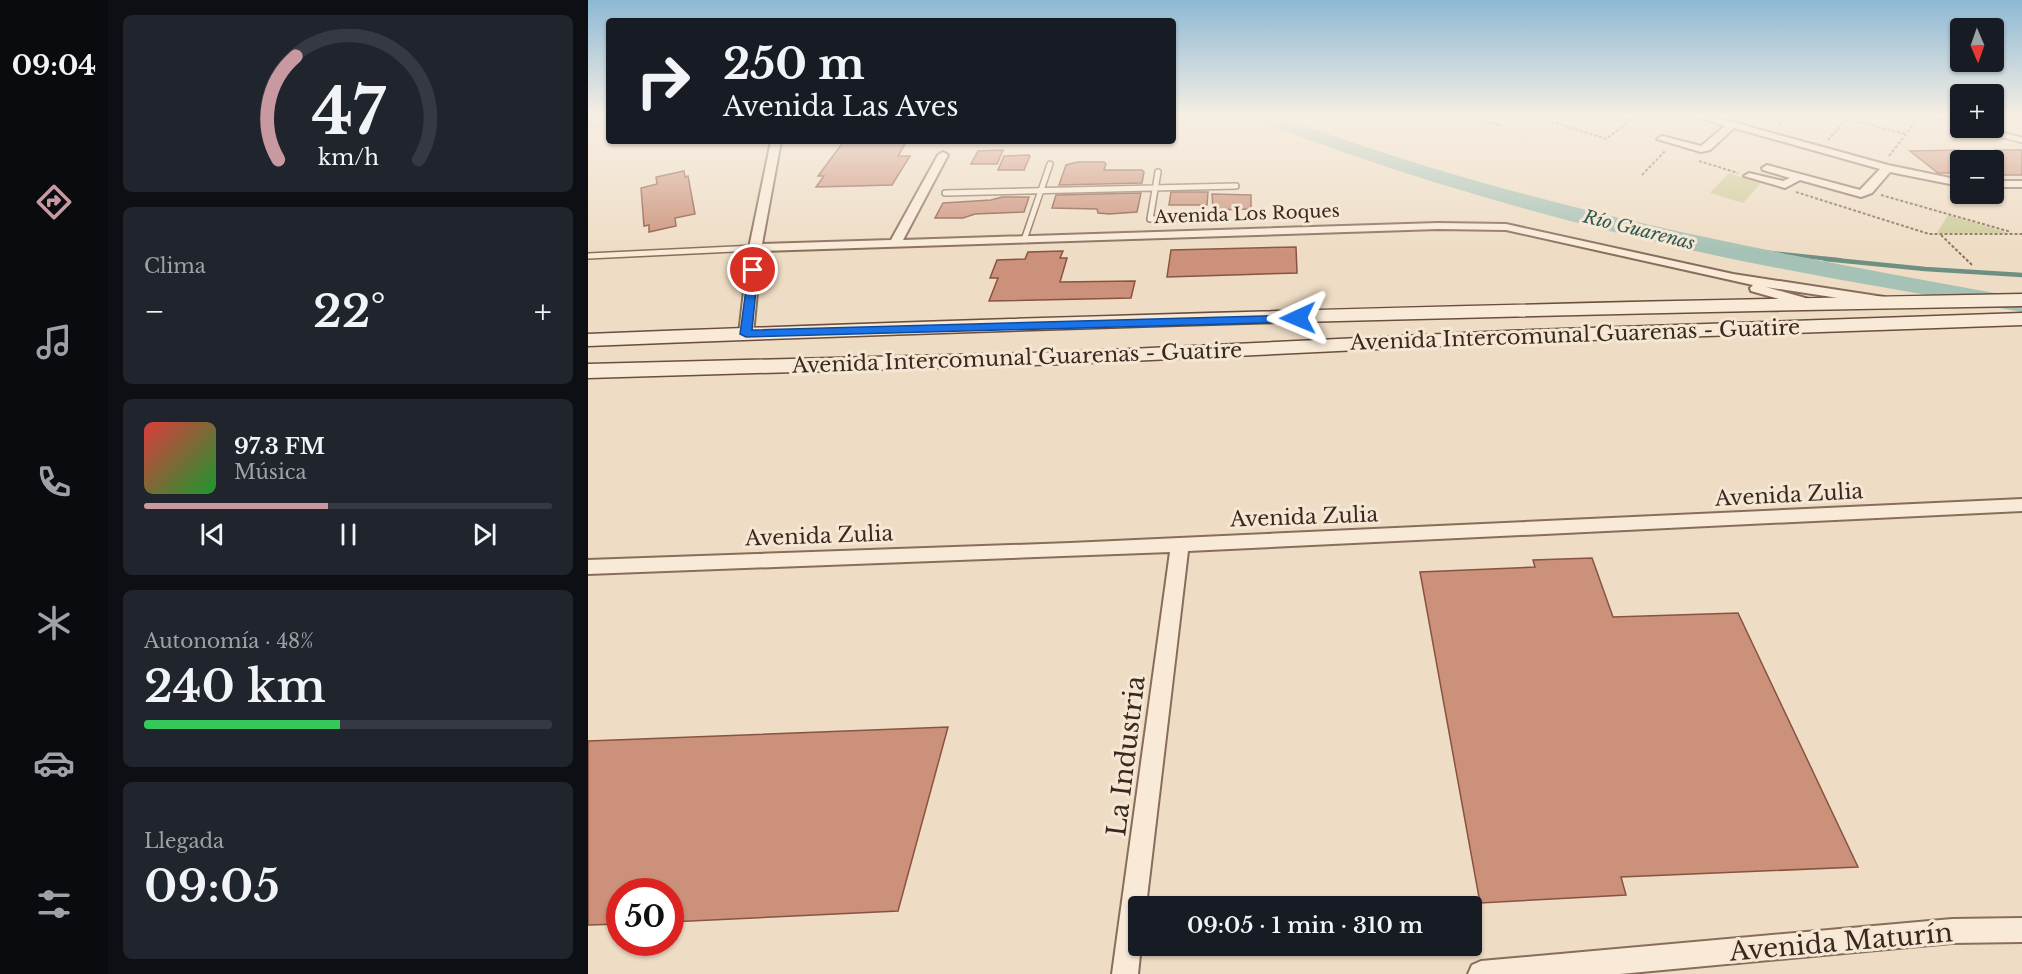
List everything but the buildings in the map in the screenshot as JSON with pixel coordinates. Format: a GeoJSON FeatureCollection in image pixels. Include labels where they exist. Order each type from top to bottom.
{"type":"FeatureCollection","features":[{"type":"Feature","properties":{"kind":"main road","name":"Avenida Intercomunal Guarenas - Guatire"},"geometry":{"type":"LineString","coordinates":[[588,340],[1811,304],[2022,300]]}},
{"type":"Feature","properties":{"kind":"main road","name":"Avenida Intercomunal Guarenas - Guatire"},"geometry":{"type":"LineString","coordinates":[[588,371],[1066,358],[1506,337],[2022,319]]}},
{"type":"Feature","properties":{"kind":"street"},"geometry":{"type":"LineString","coordinates":[[746,334],[756,248],[772,162]]}},
{"type":"Feature","properties":{"kind":"street"},"geometry":{"type":"LineString","coordinates":[[895,244],[939,162]]}},
{"type":"Feature","properties":{"kind":"street"},"geometry":{"type":"LineString","coordinates":[[1867,162],[1950,181]]}},
{"type":"Feature","properties":{"kind":"street"},"geometry":{"type":"LineString","coordinates":[[1767,168],[1854,193],[1868,191],[1884,167]]}},
{"type":"Feature","properties":{"kind":"street"},"geometry":{"type":"LineString","coordinates":[[1749,176],[1785,185],[1798,177]]}},
{"type":"Feature","properties":{"kind":"street"},"geometry":{"type":"LineString","coordinates":[[2004,184],[2022,184]]}},
{"type":"Feature","properties":{"kind":"street","name":"Avenida Los Roques"},"geometry":{"type":"LineString","coordinates":[[756,248],[1438,226],[1506,227],[1733,278],[1891,302]]}},
{"type":"Feature","properties":{"kind":"street","name":"Avenida Los Roques"},"geometry":{"type":"LineString","coordinates":[[1733,278],[1751,286],[1811,304]]}},
{"type":"Feature","properties":{"kind":"street","name":"Avenida Zulia"},"geometry":{"type":"LineString","coordinates":[[588,567],[1180,545],[2022,505]]}},
{"type":"Feature","properties":{"kind":"street","name":"La Industria"},"geometry":{"type":"LineString","coordinates":[[1125,974],[1180,545]]}},
{"type":"Feature","properties":{"kind":"street","name":"Avenida Maturín"},"geometry":{"type":"LineString","coordinates":[[1481,974],[1952,931],[2022,930]]}},
{"type":"Feature","properties":{"kind":"lane"},"geometry":{"type":"LineString","coordinates":[[1024,240],[1050,164]]}},
{"type":"Feature","properties":{"kind":"lane"},"geometry":{"type":"LineString","coordinates":[[1158,172],[1150,219],[1198,218]]}},
{"type":"Feature","properties":{"kind":"lane"},"geometry":{"type":"LineString","coordinates":[[945,193],[1236,186]]}},
{"type":"Feature","properties":{"kind":"lane"},"geometry":{"type":"LineString","coordinates":[[588,256],[756,248]]}},
{"type":"Feature","properties":{"kind":"path"},"geometry":{"type":"LineString","coordinates":[[1642,175],[1654,162]]}},
{"type":"Feature","properties":{"kind":"path"},"geometry":{"type":"LineString","coordinates":[[1702,162],[1749,176]]}},
{"type":"Feature","properties":{"kind":"path"},"geometry":{"type":"LineString","coordinates":[[1884,167],[1887,162]]}},
{"type":"Feature","properties":{"kind":"path"},"geometry":{"type":"LineString","coordinates":[[1785,185],[1790,190],[1801,194],[1929,234],[2022,234]]}},
{"type":"Feature","properties":{"kind":"path"},"geometry":{"type":"LineString","coordinates":[[1868,191],[2017,234]]}},
{"type":"Feature","properties":{"kind":"path"},"geometry":{"type":"LineString","coordinates":[[1940,234],[1972,265]]}},
{"type":"Feature","properties":{"kind":"shaded area"},"geometry":{"type":"Polygon","coordinates":[[[1729,173],[1761,183],[1743,203],[1710,193],[1729,173]]]}},
{"type":"Feature","properties":{"kind":"shaded area"},"geometry":{"type":"Polygon","coordinates":[[[1948,215],[2008,233],[1937,233],[1948,215]]]}},
{"type":"Feature","properties":{"kind":"waterway","name":"Río Guarenas"},"geometry":{"type":"LineString","coordinates":[[1390,162],[1532,204],[1696,244],[1777,261],[2022,305]]}},
{"type":"Feature","properties":{"kind":"waterway"},"geometry":{"type":"LineString","coordinates":[[1697,245],[1840,260]]}},
{"type":"Feature","properties":{"kind":"waterway"},"geometry":{"type":"LineString","coordinates":[[1825,259],[1925,269],[2022,275]]}},
{"type":"Feature","properties":{"kind":"route"},"geometry":{"type":"LineString","coordinates":[[753,270],[746,334],[1298,318]]}}]}
